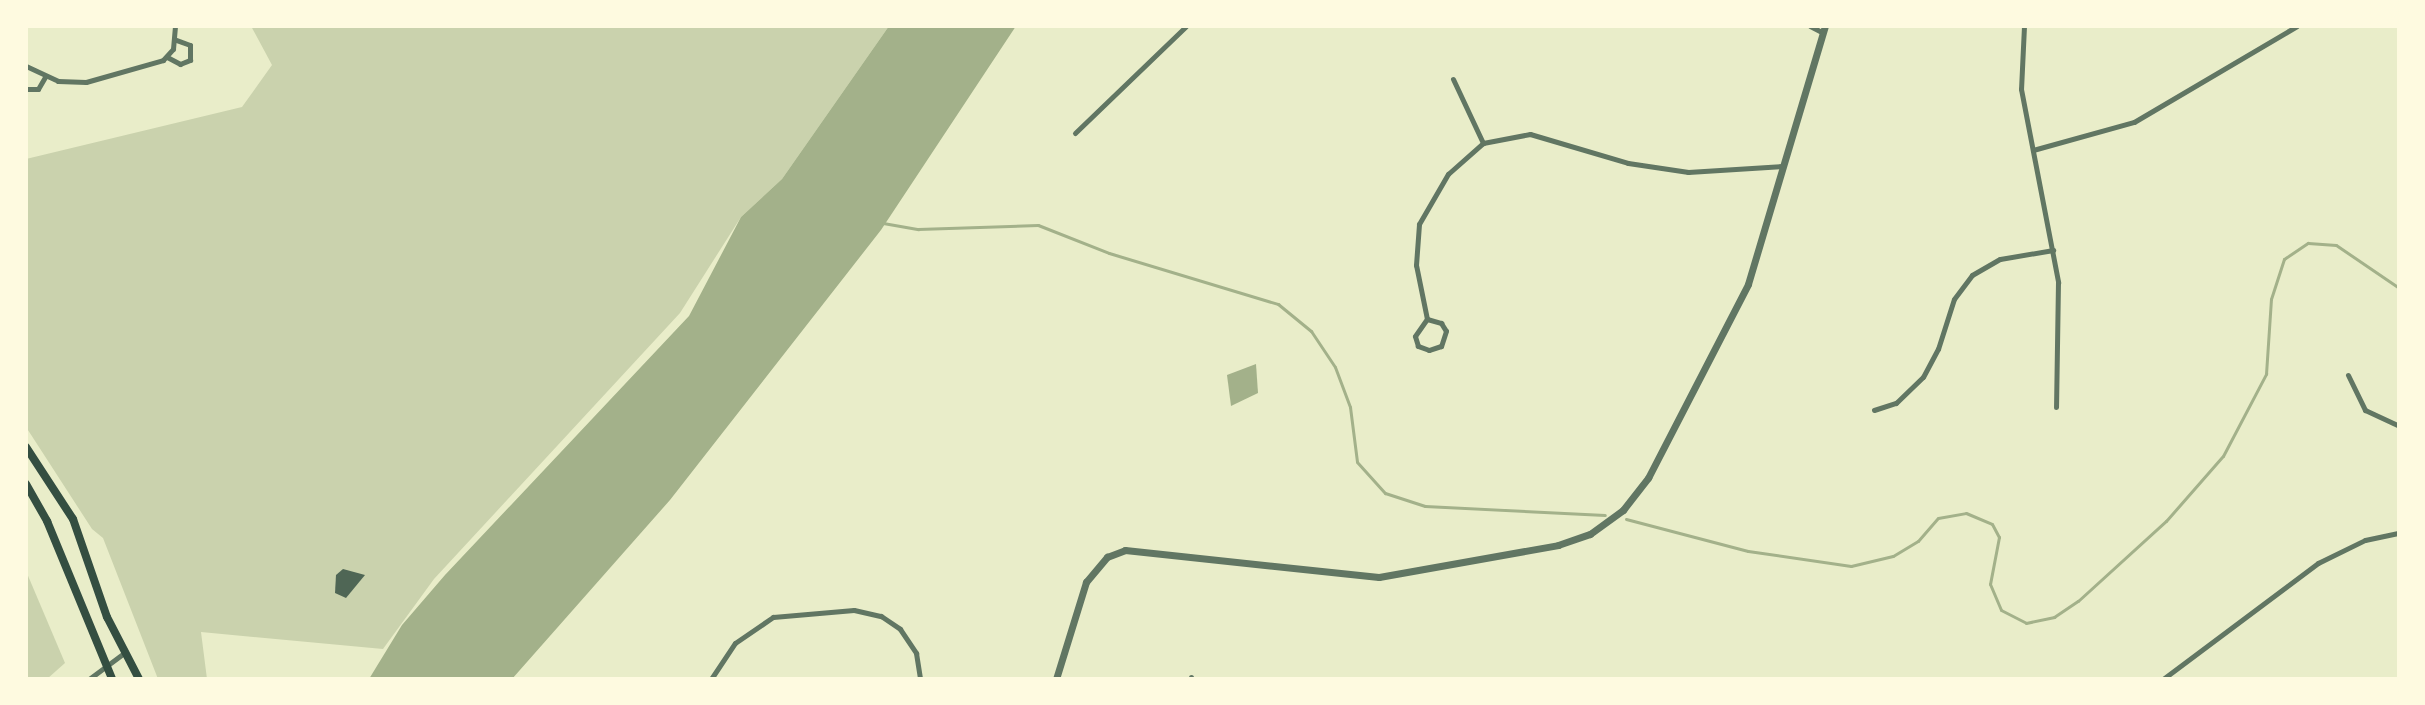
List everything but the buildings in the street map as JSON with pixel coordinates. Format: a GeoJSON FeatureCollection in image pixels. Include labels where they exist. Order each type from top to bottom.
{"type":"FeatureCollection","features":[{"type":"Feature","properties":{"kind":"main road"},"geometry":{"type":"LineString","coordinates":[[26,447],[73,519],[124,653],[139,679]]}},
{"type":"Feature","properties":{"kind":"main road"},"geometry":{"type":"LineString","coordinates":[[26,484],[52,531],[104,667],[112,679]]}},
{"type":"Feature","properties":{"kind":"street"},"geometry":{"type":"LineString","coordinates":[[26,66],[45,77],[86,82],[167,57],[176,40],[175,26]]}},
{"type":"Feature","properties":{"kind":"street"},"geometry":{"type":"LineString","coordinates":[[1075,133],[1186,26]]}},
{"type":"Feature","properties":{"kind":"street"},"geometry":{"type":"LineString","coordinates":[[1056,679],[1086,582],[1107,557],[1125,550],[1379,577],[1558,545],[1607,523],[1648,478],[1748,284],[1824,29],[1810,26]]}},
{"type":"Feature","properties":{"kind":"street"},"geometry":{"type":"LineString","coordinates":[[2024,26],[2021,89],[2053,250],[2060,313],[2056,407]]}},
{"type":"Feature","properties":{"kind":"street"},"geometry":{"type":"LineString","coordinates":[[2033,150],[2134,122],[2297,26]]}},
{"type":"Feature","properties":{"kind":"street"},"geometry":{"type":"LineString","coordinates":[[167,57],[180,64],[192,56],[190,45],[176,40]]}},
{"type":"Feature","properties":{"kind":"street"},"geometry":{"type":"LineString","coordinates":[[26,89],[38,89],[45,77]]}},
{"type":"Feature","properties":{"kind":"street"},"geometry":{"type":"LineString","coordinates":[[1453,79],[1483,143]]}},
{"type":"Feature","properties":{"kind":"street"},"geometry":{"type":"LineString","coordinates":[[1427,319],[1441,323],[1446,331],[1441,346],[1429,350],[1418,346],[1415,336],[1427,319],[1416,265],[1419,224],[1448,174],[1483,143],[1530,134],[1628,163],[1688,172],[1783,166]]}},
{"type":"Feature","properties":{"kind":"street"},"geometry":{"type":"LineString","coordinates":[[1874,410],[1896,403],[1923,377],[1938,349],[1954,299],[1972,275],[2000,259],[2053,250]]}},
{"type":"Feature","properties":{"kind":"street"},"geometry":{"type":"LineString","coordinates":[[2348,375],[2365,410],[2399,426]]}},
{"type":"Feature","properties":{"kind":"street"},"geometry":{"type":"LineString","coordinates":[[2163,679],[2310,568],[2365,540],[2399,533]]}},
{"type":"Feature","properties":{"kind":"street"},"geometry":{"type":"LineString","coordinates":[[711,679],[735,643],[773,617],[854,610],[881,616],[900,629],[916,653],[920,679]]}},
{"type":"Feature","properties":{"kind":"street"},"geometry":{"type":"LineString","coordinates":[[89,679],[124,653]]}},
{"type":"Feature","properties":{"kind":"shaded area"},"geometry":{"type":"Polygon","coordinates":[[[251,26],[889,26],[782,179],[741,217],[680,313],[434,579],[383,649],[201,632],[207,679],[158,679],[103,538],[92,529],[26,427],[26,159],[242,107],[272,65],[251,26]]]}},
{"type":"Feature","properties":{"kind":"shaded area"},"geometry":{"type":"Polygon","coordinates":[[[889,26],[1016,26],[881,230],[670,500],[512,679],[369,679],[402,625],[445,575],[689,316],[741,217],[782,179],[889,26]]]}},
{"type":"Feature","properties":{"kind":"shaded area"},"geometry":{"type":"Polygon","coordinates":[[[1256,364],[1258,393],[1231,406],[1227,375],[1256,364]]]}},
{"type":"Feature","properties":{"kind":"shaded area"},"geometry":{"type":"Polygon","coordinates":[[[26,571],[65,663],[47,679],[26,679],[26,571]]]}},
{"type":"Feature","properties":{"kind":"waterway"},"geometry":{"type":"LineString","coordinates":[[883,223],[918,229],[1038,225],[1109,253],[1278,304],[1311,331],[1335,367],[1350,407],[1357,462],[1385,493],[1425,506],[1605,515]]}},
{"type":"Feature","properties":{"kind":"waterway"},"geometry":{"type":"LineString","coordinates":[[1626,519],[1748,551],[1851,566],[1893,556],[1918,541],[1938,518],[1966,513],[1992,524],[1999,537],[1990,584],[2001,610],[2026,623],[2054,617],[2078,601],[2166,521],[2223,456],[2266,374],[2271,299],[2284,259],[2308,243],[2336,245],[2399,288]]}}]}
